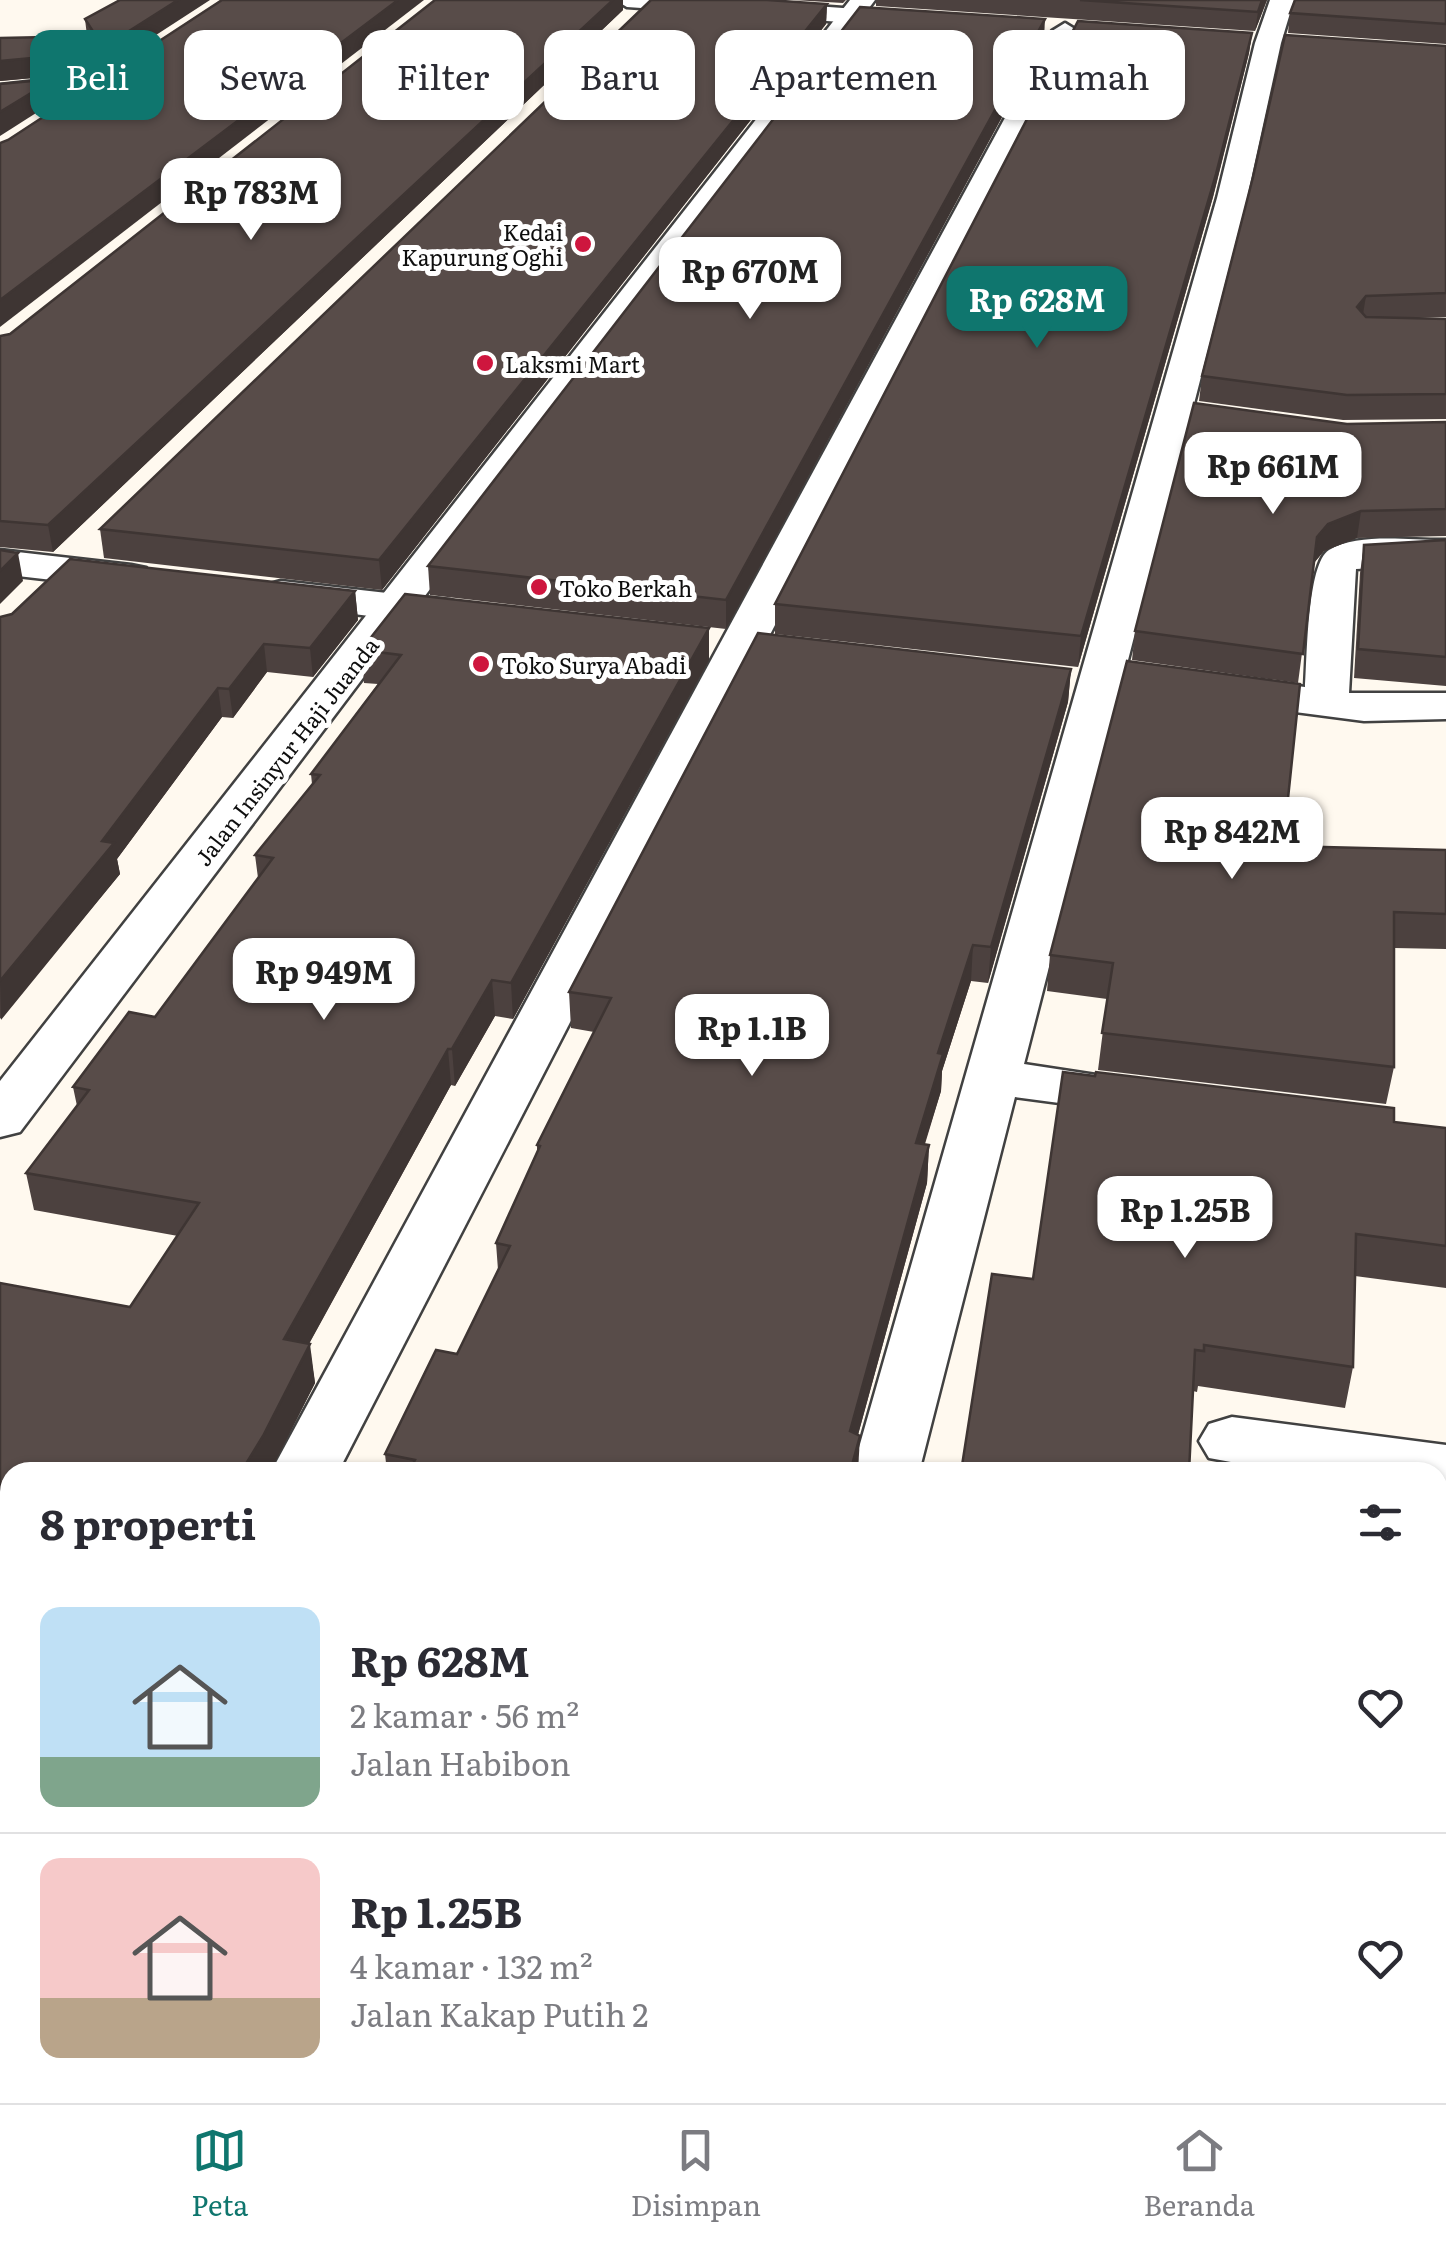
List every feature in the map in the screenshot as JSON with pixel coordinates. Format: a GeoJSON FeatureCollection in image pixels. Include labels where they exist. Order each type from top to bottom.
{"type":"FeatureCollection","features":[{"type":"Feature","properties":{"kind":"street"},"geometry":{"type":"LineString","coordinates":[[638,7],[857,8],[942,22]]}},
{"type":"Feature","properties":{"kind":"street","name":"Jalan Insinyur Haji Juanda"},"geometry":{"type":"LineString","coordinates":[[0,1119],[857,8]]}},
{"type":"Feature","properties":{"kind":"street"},"geometry":{"type":"LineString","coordinates":[[888,1462],[994,1077],[1191,415],[1232,198],[1271,32]]}},
{"type":"Feature","properties":{"kind":"street"},"geometry":{"type":"LineString","coordinates":[[0,93],[30,89]]}},
{"type":"Feature","properties":{"kind":"street"},"geometry":{"type":"LineString","coordinates":[[309,1462],[956,244],[1016,120]]}},
{"type":"Feature","properties":{"kind":"street"},"geometry":{"type":"LineString","coordinates":[[1326,704],[1336,565],[1358,554],[1446,552]]}},
{"type":"Feature","properties":{"kind":"street"},"geometry":{"type":"LineString","coordinates":[[0,562],[161,581]]}},
{"type":"Feature","properties":{"kind":"street"},"geometry":{"type":"LineString","coordinates":[[240,590],[493,618]]}},
{"type":"Feature","properties":{"kind":"street"},"geometry":{"type":"LineString","coordinates":[[1114,681],[1326,704],[1446,706]]}},
{"type":"Feature","properties":{"kind":"street"},"geometry":{"type":"LineString","coordinates":[[994,1077],[1185,1102]]}},
{"type":"Feature","properties":{"kind":"street"},"geometry":{"type":"LineString","coordinates":[[1232,1442],[1385,1462]]}},
{"type":"Feature","properties":{"kind":"building"},"geometry":{"type":"Polygon","coordinates":[[[120,0],[178,0],[131,30],[92,30],[85,19],[120,0]]]}},
{"type":"Feature","properties":{"kind":"building"},"geometry":{"type":"Polygon","coordinates":[[[222,0],[398,0],[342,42],[342,30],[184,30],[184,120],[239,120],[0,300],[0,143],[39,120],[164,120],[164,38],[222,0]]]}},
{"type":"Feature","properties":{"kind":"building"},"geometry":{"type":"Polygon","coordinates":[[[435,0],[613,0],[581,30],[544,30],[544,64],[524,83],[524,30],[397,30],[435,0]]]}},
{"type":"Feature","properties":{"kind":"building"},"geometry":{"type":"Polygon","coordinates":[[[651,0],[827,4],[806,30],[715,30],[715,120],[734,120],[379,560],[100,529],[544,103],[544,120],[695,120],[695,30],[620,30],[651,0]]]}},
{"type":"Feature","properties":{"kind":"building"},"geometry":{"type":"Polygon","coordinates":[[[1080,0],[1262,0],[1258,12],[1080,0]]]}},
{"type":"Feature","properties":{"kind":"building"},"geometry":{"type":"Polygon","coordinates":[[[1295,0],[1446,0],[1446,24],[1290,13],[1295,0]]]}},
{"type":"Feature","properties":{"kind":"building"},"geometry":{"type":"Polygon","coordinates":[[[860,7],[1045,19],[1039,30],[993,30],[993,114],[726,600],[428,566],[773,120],[973,120],[973,30],[842,30],[860,7]]]}},
{"type":"Feature","properties":{"kind":"building"},"geometry":{"type":"Polygon","coordinates":[[[1078,21],[1252,33],[1216,174],[1081,636],[775,604],[1027,120],[1185,120],[1185,30],[1073,30],[1078,21]]]}},
{"type":"Feature","properties":{"kind":"building"},"geometry":{"type":"Polygon","coordinates":[[[1285,35],[1446,46],[1446,293],[1366,296],[1357,307],[1366,317],[1446,319],[1446,394],[1347,395],[1202,376],[1285,35]]]}},
{"type":"Feature","properties":{"kind":"building"},"geometry":{"type":"Polygon","coordinates":[[[30,37],[30,58],[0,61],[0,38],[30,37]]]}},
{"type":"Feature","properties":{"kind":"building"},"geometry":{"type":"Polygon","coordinates":[[[362,57],[362,120],[484,120],[48,525],[0,521],[0,336],[10,334],[282,120],[342,120],[342,73],[362,57]]]}},
{"type":"Feature","properties":{"kind":"building"},"geometry":{"type":"Polygon","coordinates":[[[30,81],[30,94],[0,112],[0,84],[30,81]]]}},
{"type":"Feature","properties":{"kind":"building"},"geometry":{"type":"Polygon","coordinates":[[[1194,403],[1347,424],[1446,422],[1446,509],[1361,511],[1328,524],[1317,537],[1303,654],[1135,631],[1194,403]]]}},
{"type":"Feature","properties":{"kind":"building"},"geometry":{"type":"Polygon","coordinates":[[[1446,540],[1446,657],[1358,649],[1364,545],[1446,540]]]}},
{"type":"Feature","properties":{"kind":"building"},"geometry":{"type":"Polygon","coordinates":[[[0,550],[18,553],[0,571],[0,550]]]}},
{"type":"Feature","properties":{"kind":"building"},"geometry":{"type":"Polygon","coordinates":[[[70,559],[355,591],[310,648],[264,644],[229,689],[218,688],[102,841],[114,843],[0,981],[0,617],[12,614],[70,559]]]}},
{"type":"Feature","properties":{"kind":"building"},"geometry":{"type":"Polygon","coordinates":[[[405,594],[709,628],[511,983],[492,980],[452,1049],[448,1049],[284,1339],[310,1344],[247,1462],[0,1462],[0,1283],[130,1307],[199,1203],[26,1173],[89,1090],[73,1087],[129,1012],[155,1017],[273,858],[255,855],[320,775],[311,774],[401,655],[361,650],[405,594]]]}},
{"type":"Feature","properties":{"kind":"building"},"geometry":{"type":"Polygon","coordinates":[[[758,633],[1071,669],[991,947],[973,945],[938,1053],[943,1054],[916,1143],[929,1145],[850,1431],[860,1436],[853,1462],[414,1462],[385,1454],[436,1350],[457,1354],[510,1246],[496,1243],[540,1146],[537,1145],[611,998],[569,992],[758,633]]]}},
{"type":"Feature","properties":{"kind":"building"},"geometry":{"type":"Polygon","coordinates":[[[1127,661],[1300,684],[1283,846],[1446,850],[1446,914],[1394,912],[1394,1067],[1102,1033],[1113,963],[1050,955],[1127,661]]]}},
{"type":"Feature","properties":{"kind":"building"},"geometry":{"type":"Polygon","coordinates":[[[1063,1072],[1095,1076],[1096,1072],[1394,1108],[1394,1122],[1446,1128],[1446,1246],[1356,1234],[1353,1367],[1204,1345],[1204,1351],[1195,1350],[1189,1462],[963,1462],[992,1274],[1033,1279],[1063,1072]]]}},
{"type":"Feature","properties":{"kind":"place","name":"Kedai Kapurung Oghi"},"geometry":{"type":"Point","coordinates":[583,244]}},
{"type":"Feature","properties":{"kind":"place","name":"Laksmi Mart"},"geometry":{"type":"Point","coordinates":[485,363]}},
{"type":"Feature","properties":{"kind":"place","name":"Toko Berkah"},"geometry":{"type":"Point","coordinates":[539,587]}},
{"type":"Feature","properties":{"kind":"place","name":"Toko Surya Abadi"},"geometry":{"type":"Point","coordinates":[481,664]}}]}
